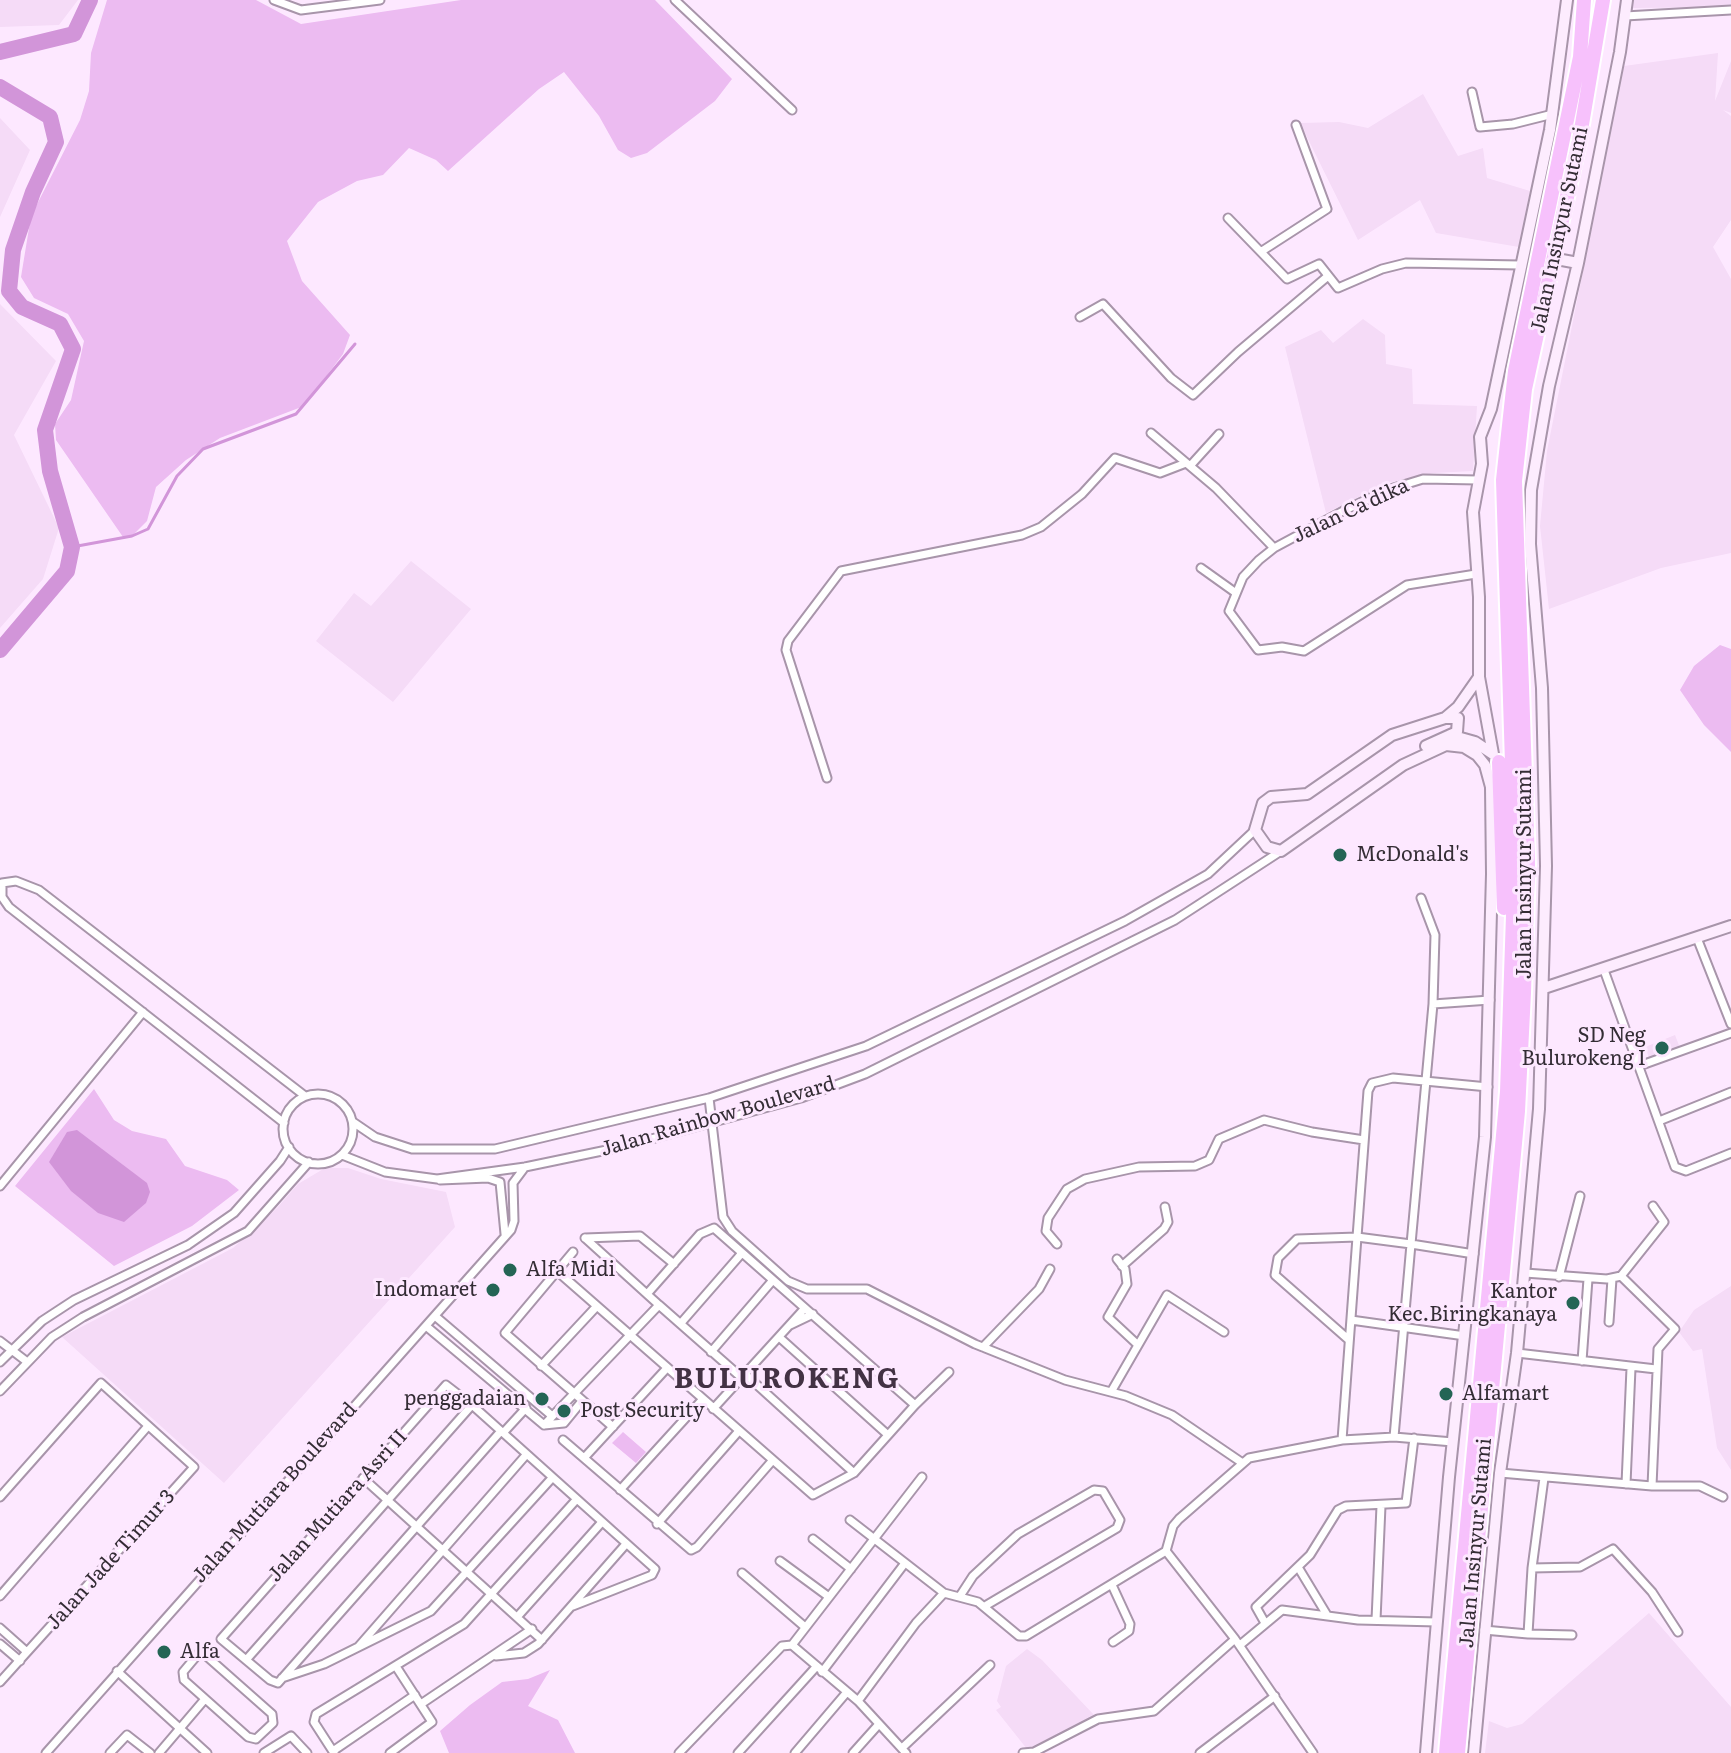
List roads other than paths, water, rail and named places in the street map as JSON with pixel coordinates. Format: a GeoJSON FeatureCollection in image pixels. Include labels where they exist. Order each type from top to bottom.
{"type":"FeatureCollection","features":[{"type":"Feature","properties":{"kind":"highway","name":"Jalan Insinyur Sutami"},"geometry":{"type":"LineString","coordinates":[[1446,1753],[1507,1092],[1515,844],[1503,480],[1515,371],[1580,57],[1584,0]]}},
{"type":"Feature","properties":{"kind":"highway","name":"Jalan Insinyur Sutami"},"geometry":{"type":"LineString","coordinates":[[1458,1753],[1482,1467],[1518,1111],[1524,993],[1528,864],[1515,481],[1525,389],[1582,128],[1603,0]]}},
{"type":"Feature","properties":{"kind":"highway"},"geometry":{"type":"LineString","coordinates":[[1496,758],[1504,891],[1501,1062],[1507,1092]]}},
{"type":"Feature","properties":{"kind":"street"},"geometry":{"type":"LineString","coordinates":[[274,0],[301,10],[380,0]]}},
{"type":"Feature","properties":{"kind":"street"},"geometry":{"type":"LineString","coordinates":[[675,0],[792,110]]}},
{"type":"Feature","properties":{"kind":"street"},"geometry":{"type":"LineString","coordinates":[[1496,758],[1479,677],[1473,512],[1482,464],[1480,437],[1491,409],[1520,265],[1528,252],[1553,114],[1567,0]]}},
{"type":"Feature","properties":{"kind":"street"},"geometry":{"type":"LineString","coordinates":[[1474,1753],[1500,1473],[1517,1353],[1539,1109],[1544,988],[1544,733],[1533,602],[1531,503],[1549,386],[1578,263],[1627,0]]}},
{"type":"Feature","properties":{"kind":"street"},"geometry":{"type":"LineString","coordinates":[[1625,16],[1731,10]]}},
{"type":"Feature","properties":{"kind":"street"},"geometry":{"type":"LineString","coordinates":[[1472,92],[1478,126],[1482,128],[1553,114]]}},
{"type":"Feature","properties":{"kind":"street"},"geometry":{"type":"LineString","coordinates":[[1262,251],[1327,209],[1296,125]]}},
{"type":"Feature","properties":{"kind":"street"},"geometry":{"type":"LineString","coordinates":[[1228,218],[1287,279],[1319,264],[1338,288],[1382,269],[1406,263],[1520,265]]}},
{"type":"Feature","properties":{"kind":"street"},"geometry":{"type":"LineString","coordinates":[[1562,260],[1578,263]]}},
{"type":"Feature","properties":{"kind":"street"},"geometry":{"type":"LineString","coordinates":[[1080,317],[1103,304],[1171,378],[1193,395],[1328,276]]}},
{"type":"Feature","properties":{"kind":"street"},"geometry":{"type":"LineString","coordinates":[[1151,433],[1188,464],[1274,548]]}},
{"type":"Feature","properties":{"kind":"street"},"geometry":{"type":"LineString","coordinates":[[827,778],[786,650],[794,633],[841,571],[1022,535],[1041,527],[1082,494],[1115,458],[1160,473],[1188,464],[1219,434]]}},
{"type":"Feature","properties":{"kind":"street","name":"Jalan Ca'dika"},"geometry":{"type":"LineString","coordinates":[[1236,593],[1248,571],[1274,548],[1403,484],[1423,479],[1478,480]]}},
{"type":"Feature","properties":{"kind":"street"},"geometry":{"type":"LineString","coordinates":[[1201,568],[1236,593],[1230,614],[1256,649],[1263,651],[1282,647],[1304,651],[1407,585],[1476,574]]}},
{"type":"Feature","properties":{"kind":"street"},"geometry":{"type":"LineString","coordinates":[[1445,718],[1458,707],[1479,677]]}},
{"type":"Feature","properties":{"kind":"street"},"geometry":{"type":"LineString","coordinates":[[284,1123],[9,907],[2,897],[2,883],[16,881],[39,890],[305,1096],[331,1096],[345,1106],[353,1122],[375,1137],[412,1149],[495,1149],[709,1098],[866,1046],[1125,921],[1208,874],[1255,830],[1263,803],[1271,797],[1307,794],[1392,735],[1453,716],[1460,723],[1457,732],[1413,753],[1403,765]]}},
{"type":"Feature","properties":{"kind":"street"},"geometry":{"type":"LineString","coordinates":[[1450,735],[1475,742],[1496,758]]}},
{"type":"Feature","properties":{"kind":"street"},"geometry":{"type":"LineString","coordinates":[[1255,830],[1267,847],[1281,851],[1403,765],[1446,745],[1464,747],[1485,765],[1491,787],[1488,1087],[1426,1753]]}},
{"type":"Feature","properties":{"kind":"street","name":"Jalan Rainbow Boulevard"},"geometry":{"type":"LineString","coordinates":[[342,1155],[385,1172],[437,1179],[525,1167],[626,1146],[801,1098],[865,1074],[1175,920],[1281,851]]}},
{"type":"Feature","properties":{"kind":"street"},"geometry":{"type":"LineString","coordinates":[[1394,1437],[1433,1004],[1435,935],[1421,898]]}},
{"type":"Feature","properties":{"kind":"street"},"geometry":{"type":"LineString","coordinates":[[1544,988],[1731,926]]}},
{"type":"Feature","properties":{"kind":"street"},"geometry":{"type":"LineString","coordinates":[[1697,938],[1731,1024]]}},
{"type":"Feature","properties":{"kind":"street"},"geometry":{"type":"LineString","coordinates":[[1604,970],[1680,1171],[1731,1153]]}},
{"type":"Feature","properties":{"kind":"street"},"geometry":{"type":"LineString","coordinates":[[1433,1004],[1490,1000]]}},
{"type":"Feature","properties":{"kind":"street"},"geometry":{"type":"LineString","coordinates":[[0,1186],[143,1012]]}},
{"type":"Feature","properties":{"kind":"street"},"geometry":{"type":"LineString","coordinates":[[1639,1066],[1731,1033]]}},
{"type":"Feature","properties":{"kind":"street"},"geometry":{"type":"LineString","coordinates":[[1342,1440],[1368,1091],[1372,1083],[1393,1078],[1488,1087]]}},
{"type":"Feature","properties":{"kind":"street"},"geometry":{"type":"LineString","coordinates":[[1659,1121],[1731,1092]]}},
{"type":"Feature","properties":{"kind":"street"},"geometry":{"type":"LineString","coordinates":[[305,1096],[291,1107],[284,1123],[289,1147],[309,1162],[326,1163],[342,1155],[352,1140],[353,1122]]}},
{"type":"Feature","properties":{"kind":"street"},"geometry":{"type":"LineString","coordinates":[[709,1098],[723,1217],[732,1231],[788,1281],[807,1289],[867,1289],[983,1347],[1065,1380],[1111,1392],[1172,1415],[1241,1462]]}},
{"type":"Feature","properties":{"kind":"street"},"geometry":{"type":"LineString","coordinates":[[1057,1244],[1046,1231],[1048,1218],[1067,1189],[1085,1179],[1139,1167],[1195,1166],[1209,1160],[1219,1139],[1264,1120],[1364,1140]]}},
{"type":"Feature","properties":{"kind":"street"},"geometry":{"type":"LineString","coordinates":[[0,1362],[42,1321],[74,1300],[188,1245],[234,1213],[289,1147]]}},
{"type":"Feature","properties":{"kind":"street"},"geometry":{"type":"LineString","coordinates":[[0,1391],[52,1337],[83,1317],[248,1231],[309,1162]]}},
{"type":"Feature","properties":{"kind":"street","name":"Jalan Mutiara Boulevard"},"geometry":{"type":"LineString","coordinates":[[46,1753],[505,1234],[514,1221],[513,1183],[525,1167]]}},
{"type":"Feature","properties":{"kind":"street"},"geometry":{"type":"LineString","coordinates":[[437,1179],[452,1182],[488,1178],[500,1182],[505,1234]]}},
{"type":"Feature","properties":{"kind":"street"},"geometry":{"type":"LineString","coordinates":[[1559,1277],[1580,1196]]}},
{"type":"Feature","properties":{"kind":"street"},"geometry":{"type":"LineString","coordinates":[[1525,1273],[1588,1279],[1621,1276],[1663,1224],[1661,1214],[1653,1206]]}},
{"type":"Feature","properties":{"kind":"street"},"geometry":{"type":"LineString","coordinates":[[1138,1345],[1108,1317],[1127,1284],[1120,1263],[1164,1229],[1168,1222],[1165,1207]]}},
{"type":"Feature","properties":{"kind":"street"},"geometry":{"type":"LineString","coordinates":[[647,1294],[709,1228],[813,1314],[915,1405]]}},
{"type":"Feature","properties":{"kind":"street"},"geometry":{"type":"LineString","coordinates":[[674,1264],[640,1236],[585,1238],[711,1352],[744,1376],[854,1473]]}},
{"type":"Feature","properties":{"kind":"street"},"geometry":{"type":"LineString","coordinates":[[1349,1340],[1281,1282],[1274,1270],[1278,1258],[1297,1239],[1357,1237],[1474,1254]]}},
{"type":"Feature","properties":{"kind":"street"},"geometry":{"type":"LineString","coordinates":[[573,1252],[505,1331],[613,1427]]}},
{"type":"Feature","properties":{"kind":"street"},"geometry":{"type":"LineString","coordinates":[[681,1323],[742,1253]]}},
{"type":"Feature","properties":{"kind":"street"},"geometry":{"type":"LineString","coordinates":[[983,1347],[1039,1289],[1050,1269]]}},
{"type":"Feature","properties":{"kind":"street"},"geometry":{"type":"LineString","coordinates":[[557,1271],[813,1495],[854,1473],[949,1372]]}},
{"type":"Feature","properties":{"kind":"street"},"geometry":{"type":"LineString","coordinates":[[1621,1276],[1650,1308],[1674,1326],[1674,1334],[1658,1349],[1652,1486]]}},
{"type":"Feature","properties":{"kind":"street"},"geometry":{"type":"LineString","coordinates":[[1582,1361],[1588,1279]]}},
{"type":"Feature","properties":{"kind":"street"},"geometry":{"type":"LineString","coordinates":[[1609,1322],[1612,1279]]}},
{"type":"Feature","properties":{"kind":"street"},"geometry":{"type":"LineString","coordinates":[[711,1352],[773,1280]]}},
{"type":"Feature","properties":{"kind":"street"},"geometry":{"type":"LineString","coordinates":[[1111,1392],[1167,1295],[1224,1332]]}},
{"type":"Feature","properties":{"kind":"street"},"geometry":{"type":"LineString","coordinates":[[544,1425],[573,1392],[632,1337],[659,1305]]}},
{"type":"Feature","properties":{"kind":"street"},"geometry":{"type":"LineString","coordinates":[[541,1366],[597,1306]]}},
{"type":"Feature","properties":{"kind":"street"},"geometry":{"type":"LineString","coordinates":[[713,1409],[805,1308]]}},
{"type":"Feature","properties":{"kind":"street"},"geometry":{"type":"LineString","coordinates":[[790,1325],[813,1314]]}},
{"type":"Feature","properties":{"kind":"street"},"geometry":{"type":"LineString","coordinates":[[435,1316],[551,1415]]}},
{"type":"Feature","properties":{"kind":"street"},"geometry":{"type":"LineString","coordinates":[[1351,1320],[1465,1336]]}},
{"type":"Feature","properties":{"kind":"street"},"geometry":{"type":"LineString","coordinates":[[426,1326],[544,1425],[564,1423],[582,1401]]}},
{"type":"Feature","properties":{"kind":"street"},"geometry":{"type":"LineString","coordinates":[[779,1337],[888,1435]]}},
{"type":"Feature","properties":{"kind":"street"},"geometry":{"type":"LineString","coordinates":[[0,1341],[26,1361]]}},
{"type":"Feature","properties":{"kind":"street"},"geometry":{"type":"LineString","coordinates":[[463,1357],[471,1347]]}},
{"type":"Feature","properties":{"kind":"street"},"geometry":{"type":"LineString","coordinates":[[1517,1353],[1656,1369]]}},
{"type":"Feature","properties":{"kind":"street"},"geometry":{"type":"LineString","coordinates":[[584,1458],[667,1368]]}},
{"type":"Feature","properties":{"kind":"street"},"geometry":{"type":"LineString","coordinates":[[1626,1484],[1631,1368]]}},
{"type":"Feature","properties":{"kind":"street"},"geometry":{"type":"LineString","coordinates":[[490,1380],[498,1370]]}},
{"type":"Feature","properties":{"kind":"street"},"geometry":{"type":"LineString","coordinates":[[0,1497],[101,1383],[148,1426],[0,1596]]}},
{"type":"Feature","properties":{"kind":"street","name":"Jalan Mutiara Asri II"},"geometry":{"type":"LineString","coordinates":[[246,1660],[222,1640],[224,1633],[445,1386],[453,1388],[472,1405]]}},
{"type":"Feature","properties":{"kind":"street"},"geometry":{"type":"LineString","coordinates":[[533,1399],[525,1409],[502,1432],[416,1524],[282,1678],[273,1683],[246,1660],[472,1405],[502,1432],[526,1455],[576,1500],[654,1567],[653,1573],[573,1606]]}},
{"type":"Feature","properties":{"kind":"street"},"geometry":{"type":"LineString","coordinates":[[620,1490],[702,1400]]}},
{"type":"Feature","properties":{"kind":"street","name":"Jalan Jade Timur 3"},"geometry":{"type":"LineString","coordinates":[[0,1682],[194,1467],[148,1426]]}},
{"type":"Feature","properties":{"kind":"street"},"geometry":{"type":"LineString","coordinates":[[657,1524],[738,1432]]}},
{"type":"Feature","properties":{"kind":"street"},"geometry":{"type":"LineString","coordinates":[[850,1520],[944,1593],[985,1606],[1021,1637],[1166,1551],[1173,1526],[1241,1462],[1295,1447],[1342,1440],[1394,1437],[1453,1442]]}},
{"type":"Feature","properties":{"kind":"street"},"geometry":{"type":"LineString","coordinates":[[1265,1623],[1256,1607],[1310,1555],[1338,1510],[1346,1506],[1403,1505],[1408,1501],[1414,1438]]}},
{"type":"Feature","properties":{"kind":"street"},"geometry":{"type":"LineString","coordinates":[[563,1440],[685,1548],[697,1547],[772,1461]]}},
{"type":"Feature","properties":{"kind":"street"},"geometry":{"type":"LineString","coordinates":[[356,1649],[526,1455]]}},
{"type":"Feature","properties":{"kind":"street"},"geometry":{"type":"LineString","coordinates":[[1500,1473],[1652,1486],[1700,1486],[1723,1497]]}},
{"type":"Feature","properties":{"kind":"street"},"geometry":{"type":"LineString","coordinates":[[679,1753],[782,1646],[792,1645],[922,1477]]}},
{"type":"Feature","properties":{"kind":"street"},"geometry":{"type":"LineString","coordinates":[[363,1478],[542,1640]]}},
{"type":"Feature","properties":{"kind":"street"},"geometry":{"type":"LineString","coordinates":[[282,1678],[296,1676],[431,1611],[552,1478]]}},
{"type":"Feature","properties":{"kind":"street"},"geometry":{"type":"LineString","coordinates":[[1528,1634],[1532,1568],[1544,1478]]}},
{"type":"Feature","properties":{"kind":"street"},"geometry":{"type":"LineString","coordinates":[[960,1596],[973,1576],[1018,1534],[1094,1490],[1103,1491],[1120,1520],[1117,1528],[985,1606]]}},
{"type":"Feature","properties":{"kind":"street"},"geometry":{"type":"LineString","coordinates":[[415,1695],[334,1752],[314,1722],[316,1714],[397,1668],[464,1624],[576,1500]]}},
{"type":"Feature","properties":{"kind":"street"},"geometry":{"type":"LineString","coordinates":[[1376,1620],[1381,1506]]}},
{"type":"Feature","properties":{"kind":"street"},"geometry":{"type":"LineString","coordinates":[[518,1616],[602,1522]]}},
{"type":"Feature","properties":{"kind":"street"},"geometry":{"type":"LineString","coordinates":[[813,1539],[851,1569]]}},
{"type":"Feature","properties":{"kind":"street"},"geometry":{"type":"LineString","coordinates":[[496,1656],[524,1653],[542,1640],[626,1544]]}},
{"type":"Feature","properties":{"kind":"street"},"geometry":{"type":"LineString","coordinates":[[1532,1568],[1580,1567],[1613,1549],[1652,1592],[1678,1632]]}},
{"type":"Feature","properties":{"kind":"street"},"geometry":{"type":"LineString","coordinates":[[1166,1551],[1238,1642],[1313,1753]]}},
{"type":"Feature","properties":{"kind":"street"},"geometry":{"type":"LineString","coordinates":[[780,1561],[829,1597]]}},
{"type":"Feature","properties":{"kind":"street"},"geometry":{"type":"LineString","coordinates":[[738,1753],[819,1670],[905,1563]]}},
{"type":"Feature","properties":{"kind":"street"},"geometry":{"type":"LineString","coordinates":[[1298,1567],[1327,1615]]}},
{"type":"Feature","properties":{"kind":"street"},"geometry":{"type":"LineString","coordinates":[[742,1573],[805,1627]]}},
{"type":"Feature","properties":{"kind":"street"},"geometry":{"type":"LineString","coordinates":[[1112,1585],[1130,1624],[1129,1631],[1113,1642]]}},
{"type":"Feature","properties":{"kind":"street"},"geometry":{"type":"LineString","coordinates":[[858,1701],[916,1623],[944,1593]]}},
{"type":"Feature","properties":{"kind":"street"},"geometry":{"type":"LineString","coordinates":[[1023,1753],[1034,1752],[1098,1719],[1154,1711],[1282,1610],[1376,1620],[1437,1622]]}},
{"type":"Feature","properties":{"kind":"street"},"geometry":{"type":"LineString","coordinates":[[0,1628],[27,1652]]}},
{"type":"Feature","properties":{"kind":"street"},"geometry":{"type":"LineString","coordinates":[[421,1704],[532,1629]]}},
{"type":"Feature","properties":{"kind":"street"},"geometry":{"type":"LineString","coordinates":[[1484,1630],[1572,1635]]}},
{"type":"Feature","properties":{"kind":"street"},"geometry":{"type":"LineString","coordinates":[[0,1644],[20,1661]]}},
{"type":"Feature","properties":{"kind":"street"},"geometry":{"type":"LineString","coordinates":[[792,1645],[858,1701],[904,1750],[990,1665]]}},
{"type":"Feature","properties":{"kind":"street"},"geometry":{"type":"LineString","coordinates":[[199,1653],[203,1653],[272,1714],[274,1721],[253,1740],[205,1699],[184,1680],[182,1674],[199,1653]]}},
{"type":"Feature","properties":{"kind":"street"},"geometry":{"type":"LineString","coordinates":[[390,1753],[430,1725],[431,1719],[397,1668]]}},
{"type":"Feature","properties":{"kind":"street"},"geometry":{"type":"LineString","coordinates":[[117,1671],[207,1753]]}},
{"type":"Feature","properties":{"kind":"street"},"geometry":{"type":"LineString","coordinates":[[795,1753],[847,1692]]}},
{"type":"Feature","properties":{"kind":"street"},"geometry":{"type":"LineString","coordinates":[[1200,1753],[1275,1696]]}},
{"type":"Feature","properties":{"kind":"street"},"geometry":{"type":"LineString","coordinates":[[159,1753],[205,1699]]}},
{"type":"Feature","properties":{"kind":"street"},"geometry":{"type":"LineString","coordinates":[[853,1753],[879,1724]]}},
{"type":"Feature","properties":{"kind":"street"},"geometry":{"type":"LineString","coordinates":[[110,1753],[126,1736],[131,1736],[150,1753]]}},
{"type":"Feature","properties":{"kind":"street"},"geometry":{"type":"LineString","coordinates":[[265,1753],[291,1736],[307,1753]]}},
{"type":"Feature","properties":{"kind":"waterway"},"geometry":{"type":"LineString","coordinates":[[0,52],[74,34],[90,0]]}},
{"type":"Feature","properties":{"kind":"waterway"},"geometry":{"type":"LineString","coordinates":[[0,87],[50,117],[56,142],[33,192],[13,250],[9,291],[22,307],[60,324],[73,349],[45,430],[50,471],[72,547],[67,571],[0,650]]}},
{"type":"Feature","properties":{"kind":"waterway"},"geometry":{"type":"LineString","coordinates":[[72,547],[132,536],[148,529],[177,476],[203,449],[296,414],[355,344]]}},
{"type":"Feature","properties":{"kind":"place","name":"McDonald's"},"geometry":{"type":"Point","coordinates":[1340,855]}},
{"type":"Feature","properties":{"kind":"place","name":"SD Neg Bulurokeng I"},"geometry":{"type":"Point","coordinates":[1662,1048]}},
{"type":"Feature","properties":{"kind":"place","name":"Alfa Midi"},"geometry":{"type":"Point","coordinates":[510,1270]}},
{"type":"Feature","properties":{"kind":"place","name":"Indomaret"},"geometry":{"type":"Point","coordinates":[493,1290]}},
{"type":"Feature","properties":{"kind":"place","name":"Kantor Kec.Biringkanaya"},"geometry":{"type":"Point","coordinates":[1573,1303]}},
{"type":"Feature","properties":{"kind":"place","name":"Alfamart"},"geometry":{"type":"Point","coordinates":[1446,1394]}},
{"type":"Feature","properties":{"kind":"place","name":"penggadaian"},"geometry":{"type":"Point","coordinates":[542,1399]}},
{"type":"Feature","properties":{"kind":"place","name":"Post Security"},"geometry":{"type":"Point","coordinates":[564,1411]}},
{"type":"Feature","properties":{"kind":"place","name":"Alfa"},"geometry":{"type":"Point","coordinates":[164,1652]}},
{"type":"Feature","properties":{"kind":"district","name":"BULUROKENG"},"geometry":{"type":"Point","coordinates":[787,1380]}}]}
